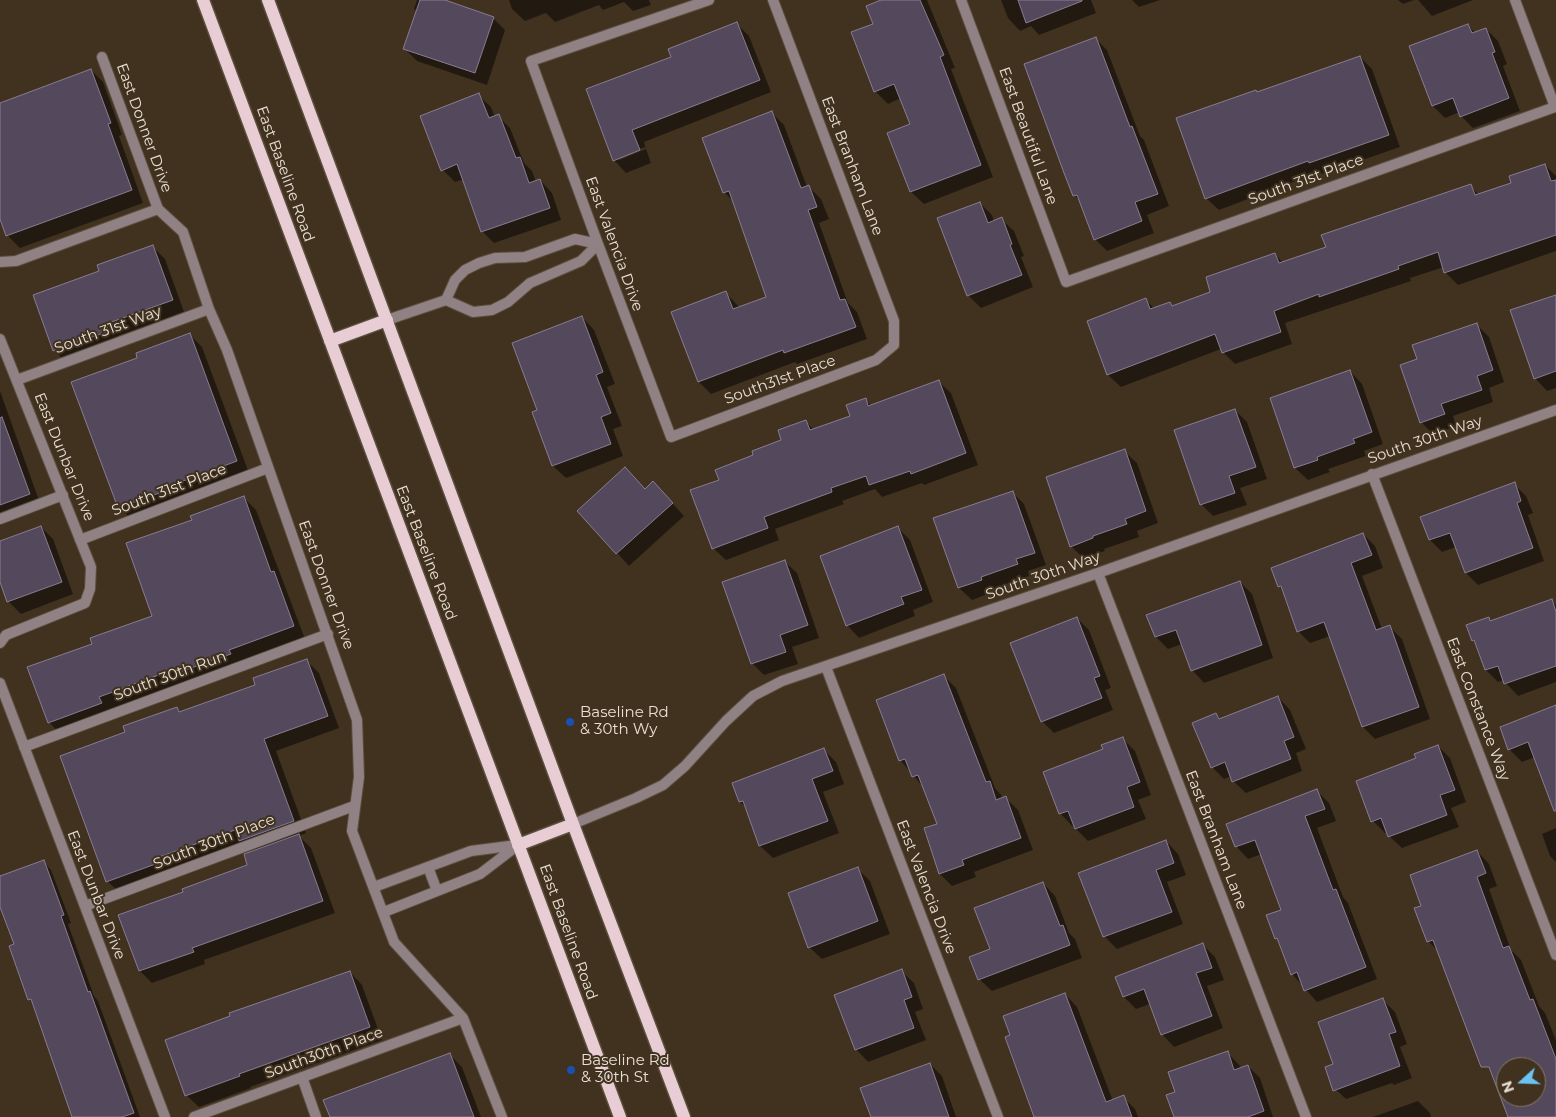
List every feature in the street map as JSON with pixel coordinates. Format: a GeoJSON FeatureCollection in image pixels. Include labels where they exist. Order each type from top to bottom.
{"type":"FeatureCollection","features":[{"type":"Feature","properties":{"kind":"main road","name":"East Baseline Road"},"geometry":{"type":"LineString","coordinates":[[203,0],[620,1117]]}},
{"type":"Feature","properties":{"kind":"main road"},"geometry":{"type":"LineString","coordinates":[[268,0],[573,824],[684,1117]]}},
{"type":"Feature","properties":{"kind":"main road"},"geometry":{"type":"LineString","coordinates":[[330,341],[386,320]]}},
{"type":"Feature","properties":{"kind":"main road"},"geometry":{"type":"LineString","coordinates":[[518,845],[573,824]]}},
{"type":"Feature","properties":{"kind":"street","name":"East Valencia Drive"},"geometry":{"type":"LineString","coordinates":[[671,437],[531,62],[710,0]]}},
{"type":"Feature","properties":{"kind":"street","name":"East Branham Lane"},"geometry":{"type":"LineString","coordinates":[[773,0],[894,321],[894,345]]}},
{"type":"Feature","properties":{"kind":"street","name":"East Beautiful Lane"},"geometry":{"type":"LineString","coordinates":[[961,0],[1066,282]]}},
{"type":"Feature","properties":{"kind":"street"},"geometry":{"type":"LineString","coordinates":[[1515,0],[1555,107]]}},
{"type":"Feature","properties":{"kind":"street","name":"East Donner Drive"},"geometry":{"type":"LineString","coordinates":[[102,57],[158,209],[183,232],[209,309],[227,350],[357,720],[359,777],[352,831],[394,942],[463,1018],[502,1117]]}},
{"type":"Feature","properties":{"kind":"street","name":"South 31st Place"},"geometry":{"type":"LineString","coordinates":[[1066,282],[1555,107]]}},
{"type":"Feature","properties":{"kind":"street"},"geometry":{"type":"LineString","coordinates":[[0,262],[16,261],[158,209]]}},
{"type":"Feature","properties":{"kind":"street"},"geometry":{"type":"LineString","coordinates":[[446,300],[455,280],[465,270],[479,262],[495,258],[525,257],[575,240],[598,244]]}},
{"type":"Feature","properties":{"kind":"street"},"geometry":{"type":"LineString","coordinates":[[386,320],[446,300],[473,312],[492,310],[508,302],[530,283],[582,261],[598,244]]}},
{"type":"Feature","properties":{"kind":"street","name":"South 31st Way"},"geometry":{"type":"LineString","coordinates":[[17,380],[209,309]]}},
{"type":"Feature","properties":{"kind":"street","name":"East Dunbar Drive"},"geometry":{"type":"LineString","coordinates":[[0,338],[91,567],[90,589],[85,603],[6,635],[0,643]]}},
{"type":"Feature","properties":{"kind":"street","name":"South31st Place"},"geometry":{"type":"LineString","coordinates":[[671,437],[876,360],[894,345]]}},
{"type":"Feature","properties":{"kind":"street","name":"South 30th Way"},"geometry":{"type":"LineString","coordinates":[[573,824],[663,785],[685,766],[726,721],[753,696],[782,681],[1098,573],[1556,410]]}},
{"type":"Feature","properties":{"kind":"street","name":"South 31st Place"},"geometry":{"type":"LineString","coordinates":[[80,540],[268,468]]}},
{"type":"Feature","properties":{"kind":"street","name":"East Constance Way"},"geometry":{"type":"LineString","coordinates":[[1372,474],[1556,955]]}},
{"type":"Feature","properties":{"kind":"street"},"geometry":{"type":"LineString","coordinates":[[0,519],[63,495]]}},
{"type":"Feature","properties":{"kind":"street","name":"East Branham Lane"},"geometry":{"type":"LineString","coordinates":[[1098,573],[1306,1117]]}},
{"type":"Feature","properties":{"kind":"street","name":"South 30th Run"},"geometry":{"type":"LineString","coordinates":[[24,747],[328,634]]}},
{"type":"Feature","properties":{"kind":"street","name":"East Valencia Drive"},"geometry":{"type":"LineString","coordinates":[[826,667],[998,1117]]}},
{"type":"Feature","properties":{"kind":"street","name":"East Dunbar Drive"},"geometry":{"type":"LineString","coordinates":[[0,683],[165,1117]]}},
{"type":"Feature","properties":{"kind":"street","name":"South 30th Place"},"geometry":{"type":"LineString","coordinates":[[85,906],[354,806]]}},
{"type":"Feature","properties":{"kind":"street"},"geometry":{"type":"LineString","coordinates":[[374,887],[471,851],[518,845]]}},
{"type":"Feature","properties":{"kind":"street"},"geometry":{"type":"LineString","coordinates":[[384,912],[480,874],[518,845]]}},
{"type":"Feature","properties":{"kind":"street"},"geometry":{"type":"LineString","coordinates":[[428,867],[438,891]]}},
{"type":"Feature","properties":{"kind":"street","name":"South30th Place"},"geometry":{"type":"LineString","coordinates":[[194,1117],[463,1018]]}},
{"type":"Feature","properties":{"kind":"street"},"geometry":{"type":"LineString","coordinates":[[302,1077],[316,1117]]}},
{"type":"Feature","properties":{"kind":"building"},"geometry":{"type":"Polygon","coordinates":[[[420,0],[445,0],[494,17],[475,73],[403,49],[420,0]]]}},
{"type":"Feature","properties":{"kind":"building"},"geometry":{"type":"Polygon","coordinates":[[[881,0],[920,0],[944,55],[940,57],[981,165],[910,192],[887,133],[910,124],[894,84],[874,92],[851,32],[873,24],[866,6],[881,0]]]}},
{"type":"Feature","properties":{"kind":"building"},"geometry":{"type":"Polygon","coordinates":[[[1018,0],[1082,0],[1082,1],[1026,23],[1018,0]]]}},
{"type":"Feature","properties":{"kind":"building"},"geometry":{"type":"Polygon","coordinates":[[[737,22],[760,80],[632,130],[640,150],[613,161],[586,89],[671,57],[668,49],[737,22]]]}},
{"type":"Feature","properties":{"kind":"building"},"geometry":{"type":"Polygon","coordinates":[[[1468,24],[1472,33],[1486,28],[1495,52],[1492,53],[1509,98],[1460,117],[1453,98],[1432,106],[1409,46],[1468,24]]]}},
{"type":"Feature","properties":{"kind":"building"},"geometry":{"type":"Polygon","coordinates":[[[1096,37],[1158,194],[1135,202],[1142,221],[1094,240],[1077,195],[1073,196],[1024,64],[1096,37]]]}},
{"type":"Feature","properties":{"kind":"building"},"geometry":{"type":"Polygon","coordinates":[[[1360,56],[1389,135],[1309,163],[1308,161],[1205,199],[1176,118],[1360,56]]]}},
{"type":"Feature","properties":{"kind":"building"},"geometry":{"type":"Polygon","coordinates":[[[91,69],[111,123],[108,124],[132,190],[6,236],[0,219],[0,103],[91,69]]]}},
{"type":"Feature","properties":{"kind":"building"},"geometry":{"type":"Polygon","coordinates":[[[479,93],[489,118],[499,114],[516,158],[520,157],[529,183],[540,179],[550,208],[481,232],[457,164],[441,171],[420,116],[479,93]]]}},
{"type":"Feature","properties":{"kind":"building"},"geometry":{"type":"Polygon","coordinates":[[[772,111],[801,188],[809,185],[817,207],[808,210],[840,300],[845,299],[856,327],[784,353],[783,350],[698,382],[671,312],[726,291],[733,309],[766,297],[729,191],[723,193],[702,138],[772,111]]]}},
{"type":"Feature","properties":{"kind":"building"},"geometry":{"type":"Polygon","coordinates":[[[1545,164],[1551,181],[1556,180],[1556,235],[1444,273],[1438,252],[1398,266],[1399,269],[1319,297],[1319,294],[1274,311],[1281,332],[1222,353],[1215,334],[1107,375],[1087,321],[1146,298],[1150,309],[1170,302],[1172,306],[1210,292],[1206,277],[1275,253],[1279,263],[1326,247],[1321,235],[1471,184],[1475,195],[1511,183],[1509,176],[1545,164]]]}},
{"type":"Feature","properties":{"kind":"building"},"geometry":{"type":"Polygon","coordinates":[[[980,202],[988,223],[1002,217],[1012,244],[1010,245],[1022,275],[967,296],[937,218],[980,202]]]}},
{"type":"Feature","properties":{"kind":"building"},"geometry":{"type":"Polygon","coordinates":[[[153,245],[173,300],[106,324],[109,331],[53,351],[33,295],[99,271],[97,265],[153,245]]]}},
{"type":"Feature","properties":{"kind":"building"},"geometry":{"type":"Polygon","coordinates":[[[1556,295],[1556,371],[1534,379],[1510,310],[1556,295]]]}},
{"type":"Feature","properties":{"kind":"building"},"geometry":{"type":"Polygon","coordinates":[[[582,316],[603,372],[596,375],[611,413],[601,417],[611,444],[552,466],[532,412],[537,410],[512,343],[582,316]]]}},
{"type":"Feature","properties":{"kind":"building"},"geometry":{"type":"Polygon","coordinates":[[[1477,323],[1493,370],[1477,376],[1482,390],[1441,404],[1445,414],[1420,423],[1400,365],[1417,359],[1412,345],[1477,323]]]}},
{"type":"Feature","properties":{"kind":"building"},"geometry":{"type":"Polygon","coordinates":[[[190,333],[237,461],[172,485],[173,488],[118,508],[71,382],[137,358],[136,353],[190,333]]]}},
{"type":"Feature","properties":{"kind":"building"},"geometry":{"type":"Polygon","coordinates":[[[1350,370],[1372,432],[1353,439],[1355,443],[1317,457],[1318,460],[1294,468],[1270,398],[1350,370]]]}},
{"type":"Feature","properties":{"kind":"building"},"geometry":{"type":"Polygon","coordinates":[[[939,380],[966,453],[911,474],[910,471],[869,485],[866,476],[831,488],[832,492],[764,517],[768,528],[712,549],[690,490],[719,480],[715,470],[753,455],[752,451],[781,440],[778,430],[806,420],[810,430],[850,416],[846,405],[866,398],[868,406],[939,380]]]}},
{"type":"Feature","properties":{"kind":"building"},"geometry":{"type":"Polygon","coordinates":[[[1235,409],[1256,467],[1229,476],[1235,493],[1200,505],[1174,430],[1235,409]]]}},
{"type":"Feature","properties":{"kind":"building"},"geometry":{"type":"Polygon","coordinates":[[[2,417],[30,494],[0,505],[0,418],[2,417]]]}},
{"type":"Feature","properties":{"kind":"building"},"geometry":{"type":"Polygon","coordinates":[[[1125,449],[1146,511],[1125,519],[1127,524],[1093,536],[1093,538],[1070,547],[1046,477],[1125,449]]]}},
{"type":"Feature","properties":{"kind":"building"},"geometry":{"type":"Polygon","coordinates":[[[625,467],[645,489],[653,481],[673,503],[616,554],[577,511],[625,467]]]}},
{"type":"Feature","properties":{"kind":"building"},"geometry":{"type":"Polygon","coordinates":[[[1515,482],[1521,501],[1517,503],[1533,548],[1465,573],[1450,533],[1429,540],[1420,517],[1515,482]]]}},
{"type":"Feature","properties":{"kind":"building"},"geometry":{"type":"Polygon","coordinates":[[[1013,491],[1035,553],[1016,559],[1018,564],[981,577],[982,580],[958,588],[933,518],[1013,491]]]}},
{"type":"Feature","properties":{"kind":"building"},"geometry":{"type":"Polygon","coordinates":[[[244,496],[271,572],[274,571],[294,626],[229,650],[231,654],[177,673],[175,669],[99,697],[102,703],[48,723],[27,667],[92,644],[90,638],[152,616],[126,543],[192,520],[190,516],[244,496]]]}},
{"type":"Feature","properties":{"kind":"building"},"geometry":{"type":"Polygon","coordinates":[[[41,526],[62,582],[7,602],[0,582],[0,541],[41,526]]]}},
{"type":"Feature","properties":{"kind":"building"},"geometry":{"type":"Polygon","coordinates":[[[898,526],[922,590],[901,597],[904,604],[846,626],[820,556],[898,526]]]}},
{"type":"Feature","properties":{"kind":"building"},"geometry":{"type":"Polygon","coordinates":[[[1363,533],[1372,555],[1351,563],[1376,630],[1390,625],[1419,707],[1362,727],[1324,622],[1297,632],[1281,586],[1278,587],[1271,568],[1363,533]]]}},
{"type":"Feature","properties":{"kind":"building"},"geometry":{"type":"Polygon","coordinates":[[[785,560],[808,625],[780,635],[786,652],[751,664],[722,582],[785,560]]]}},
{"type":"Feature","properties":{"kind":"building"},"geometry":{"type":"Polygon","coordinates":[[[1240,581],[1262,645],[1191,671],[1176,630],[1155,637],[1146,615],[1240,581]]]}},
{"type":"Feature","properties":{"kind":"building"},"geometry":{"type":"Polygon","coordinates":[[[1552,599],[1556,612],[1556,666],[1504,684],[1498,666],[1485,670],[1474,640],[1472,641],[1466,625],[1489,617],[1490,621],[1552,599]]]}},
{"type":"Feature","properties":{"kind":"building"},"geometry":{"type":"Polygon","coordinates":[[[1077,617],[1100,676],[1094,678],[1102,698],[1041,722],[1010,643],[1077,617]]]}},
{"type":"Feature","properties":{"kind":"building"},"geometry":{"type":"Polygon","coordinates":[[[307,659],[328,716],[264,739],[294,821],[239,841],[235,830],[159,857],[161,862],[106,882],[60,756],[125,732],[123,726],[177,707],[179,712],[255,685],[253,678],[307,659]]]}},
{"type":"Feature","properties":{"kind":"building"},"geometry":{"type":"Polygon","coordinates":[[[944,674],[986,782],[990,781],[996,800],[1006,796],[1021,838],[962,860],[964,865],[939,874],[924,828],[937,824],[918,775],[912,777],[905,759],[899,761],[876,700],[944,674]]]}},
{"type":"Feature","properties":{"kind":"building"},"geometry":{"type":"Polygon","coordinates":[[[1278,696],[1294,737],[1284,741],[1291,759],[1232,782],[1225,762],[1211,768],[1192,723],[1216,713],[1219,719],[1278,696]]]}},
{"type":"Feature","properties":{"kind":"building"},"geometry":{"type":"Polygon","coordinates":[[[1556,705],[1556,811],[1554,811],[1528,742],[1508,750],[1500,727],[1556,705]]]}},
{"type":"Feature","properties":{"kind":"building"},"geometry":{"type":"Polygon","coordinates":[[[1123,737],[1140,782],[1127,787],[1134,807],[1075,829],[1068,811],[1059,814],[1043,772],[1103,749],[1101,745],[1123,737]]]}},
{"type":"Feature","properties":{"kind":"building"},"geometry":{"type":"Polygon","coordinates":[[[1438,745],[1455,790],[1440,795],[1447,815],[1388,837],[1381,818],[1371,822],[1356,781],[1416,758],[1414,754],[1438,745]]]}},
{"type":"Feature","properties":{"kind":"building"},"geometry":{"type":"Polygon","coordinates":[[[824,748],[833,771],[812,779],[828,821],[759,846],[743,801],[739,802],[732,783],[824,748]]]}},
{"type":"Feature","properties":{"kind":"building"},"geometry":{"type":"Polygon","coordinates":[[[1317,789],[1325,809],[1305,816],[1333,890],[1336,889],[1366,967],[1304,991],[1297,972],[1291,975],[1266,915],[1281,910],[1255,840],[1235,847],[1226,824],[1317,789]]]}},
{"type":"Feature","properties":{"kind":"building"},"geometry":{"type":"Polygon","coordinates":[[[299,834],[323,901],[192,948],[194,952],[139,971],[118,915],[183,892],[182,889],[247,865],[244,854],[299,834]]]}},
{"type":"Feature","properties":{"kind":"building"},"geometry":{"type":"Polygon","coordinates":[[[1166,840],[1174,863],[1156,870],[1172,912],[1103,937],[1078,873],[1166,840]]]}},
{"type":"Feature","properties":{"kind":"building"},"geometry":{"type":"Polygon","coordinates":[[[1477,850],[1486,873],[1477,877],[1503,948],[1509,946],[1530,1000],[1533,999],[1556,1059],[1556,1117],[1508,1117],[1504,1107],[1546,1107],[1546,1057],[1496,1057],[1496,1085],[1489,1067],[1481,1067],[1433,940],[1427,942],[1414,908],[1421,906],[1410,875],[1477,850]]]}},
{"type":"Feature","properties":{"kind":"building"},"geometry":{"type":"Polygon","coordinates":[[[44,860],[64,915],[61,916],[88,992],[90,991],[134,1113],[122,1117],[72,1117],[31,999],[28,1000],[9,946],[14,944],[0,907],[0,876],[44,860]]]}},
{"type":"Feature","properties":{"kind":"building"},"geometry":{"type":"Polygon","coordinates":[[[858,867],[878,921],[808,948],[788,893],[858,867]]]}},
{"type":"Feature","properties":{"kind":"building"},"geometry":{"type":"Polygon","coordinates":[[[1043,882],[1060,926],[1063,925],[1070,945],[978,980],[969,957],[990,949],[974,908],[1043,882]]]}},
{"type":"Feature","properties":{"kind":"building"},"geometry":{"type":"Polygon","coordinates":[[[1203,943],[1212,968],[1196,973],[1212,1016],[1161,1035],[1144,989],[1123,997],[1115,977],[1203,943]]]}},
{"type":"Feature","properties":{"kind":"building"},"geometry":{"type":"Polygon","coordinates":[[[902,969],[912,997],[904,1000],[914,1028],[855,1050],[834,995],[902,969]]]}},
{"type":"Feature","properties":{"kind":"building"},"geometry":{"type":"Polygon","coordinates":[[[350,971],[370,1027],[239,1074],[240,1076],[185,1096],[165,1040],[230,1016],[229,1013],[350,971]]]}},
{"type":"Feature","properties":{"kind":"building"},"geometry":{"type":"Polygon","coordinates":[[[1065,993],[1106,1102],[1124,1095],[1132,1117],[1034,1117],[1005,1037],[1010,1035],[1003,1016],[1065,993]]]}},
{"type":"Feature","properties":{"kind":"building"},"geometry":{"type":"Polygon","coordinates":[[[1383,998],[1396,1032],[1389,1034],[1400,1066],[1333,1091],[1325,1067],[1333,1064],[1318,1022],[1383,998]]]}},
{"type":"Feature","properties":{"kind":"building"},"geometry":{"type":"Polygon","coordinates":[[[1228,1051],[1234,1070],[1248,1065],[1264,1111],[1248,1117],[1174,1117],[1166,1095],[1175,1092],[1168,1072],[1228,1051]]]}},
{"type":"Feature","properties":{"kind":"building"},"geometry":{"type":"Polygon","coordinates":[[[450,1053],[474,1117],[330,1117],[323,1100],[450,1053]]]}},
{"type":"Feature","properties":{"kind":"building"},"geometry":{"type":"Polygon","coordinates":[[[930,1063],[949,1117],[871,1117],[860,1088],[930,1063]]]}},
{"type":"Feature","properties":{"kind":"place","name":"Baseline Rd & 30th Wy"},"geometry":{"type":"Point","coordinates":[570,722]}},
{"type":"Feature","properties":{"kind":"place","name":"Baseline Rd & 30th St"},"geometry":{"type":"Point","coordinates":[571,1070]}}]}
